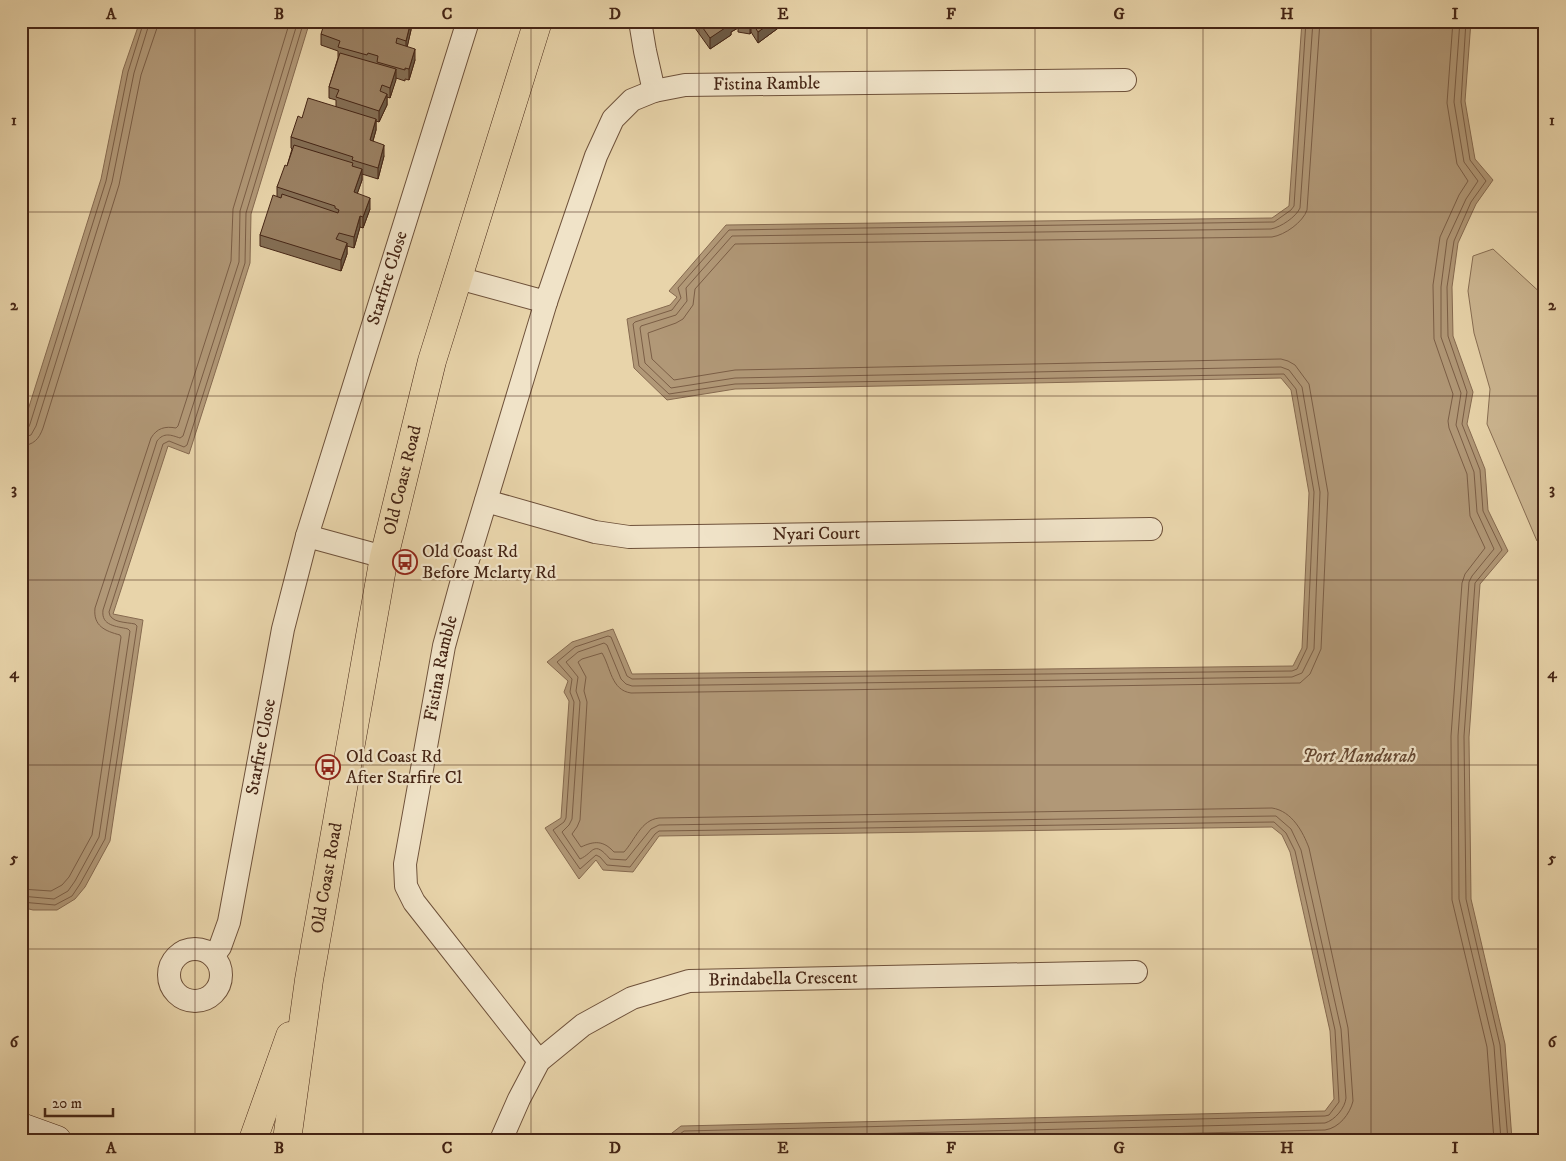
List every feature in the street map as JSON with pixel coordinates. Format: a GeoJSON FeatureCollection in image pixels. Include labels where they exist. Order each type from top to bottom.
{"type":"FeatureCollection","features":[{"type":"Feature","properties":{"kind":"main road","name":"Old Coast Road"},"geometry":{"type":"LineString","coordinates":[[287,1140],[309,980],[384,557],[432,361],[538,21]]}},
{"type":"Feature","properties":{"kind":"main road","name":"Old Coast Road"},"geometry":{"type":"LineString","coordinates":[[253,1140],[309,980]]}},
{"type":"Feature","properties":{"kind":"street","name":"Starfire Close"},"geometry":{"type":"LineString","coordinates":[[213,956],[220,947],[229,922],[282,629],[307,536],[468,21]]}},
{"type":"Feature","properties":{"kind":"street"},"geometry":{"type":"LineString","coordinates":[[640,21],[654,91]]}},
{"type":"Feature","properties":{"kind":"street","name":"Fistina Ramble"},"geometry":{"type":"LineString","coordinates":[[539,1061],[414,902],[406,886],[406,864],[444,646],[461,580],[546,302],[596,156],[613,118],[632,100],[654,91],[685,85],[1125,80]]}},
{"type":"Feature","properties":{"kind":"street"},"geometry":{"type":"LineString","coordinates":[[458,278],[546,302]]}},
{"type":"Feature","properties":{"kind":"street","name":"Nyari Court"},"geometry":{"type":"LineString","coordinates":[[486,500],[594,532],[629,537],[1152,528]]}},
{"type":"Feature","properties":{"kind":"street"},"geometry":{"type":"LineString","coordinates":[[307,536],[384,557]]}},
{"type":"Feature","properties":{"kind":"street","name":"Brindabella Crescent"},"geometry":{"type":"LineString","coordinates":[[501,1140],[519,1099],[539,1061],[583,1025],[632,998],[689,981],[1136,972]]}},
{"type":"Feature","properties":{"kind":"street"},"geometry":{"type":"LineString","coordinates":[[21,1127],[57,1140]]}},
{"type":"Feature","properties":{"kind":"shaded area"},"geometry":{"type":"Polygon","coordinates":[[[1493,249],[1545,297],[1545,544],[1537,541],[1487,424],[1490,389],[1474,333],[1468,291],[1473,256],[1493,249]]]}},
{"type":"Feature","properties":{"kind":"water"},"geometry":{"type":"Polygon","coordinates":[[[140,21],[310,21],[251,214],[250,263],[189,454],[168,446],[113,614],[143,620],[110,841],[85,887],[75,899],[57,910],[33,910],[21,907],[21,432],[101,179],[123,70],[140,21]]]}},
{"type":"Feature","properties":{"kind":"water","name":"Port Mandurah"},"geometry":{"type":"Polygon","coordinates":[[[1302,21],[1471,21],[1465,101],[1475,159],[1493,180],[1476,204],[1458,243],[1452,287],[1453,336],[1473,392],[1467,424],[1485,469],[1488,510],[1508,551],[1480,584],[1469,737],[1471,899],[1505,1044],[1512,1140],[663,1140],[681,1126],[1325,1111],[1334,1099],[1330,1031],[1290,852],[1282,835],[1272,827],[659,836],[633,872],[603,870],[596,860],[579,879],[545,828],[561,818],[569,701],[564,692],[568,681],[547,662],[572,642],[613,629],[632,674],[1293,666],[1302,648],[1309,493],[1291,390],[1281,378],[735,389],[667,400],[634,368],[627,319],[670,305],[677,297],[669,291],[726,225],[1272,218],[1289,206],[1302,21]]]}},
{"type":"Feature","properties":{"kind":"building"},"geometry":{"type":"Polygon","coordinates":[[[325,21],[364,21],[363,24],[373,27],[375,21],[411,21],[406,41],[397,38],[396,43],[415,49],[409,69],[405,68],[405,70],[377,62],[378,56],[338,47],[340,41],[321,34],[325,21]]]}},
{"type":"Feature","properties":{"kind":"building"},"geometry":{"type":"Polygon","coordinates":[[[698,21],[731,21],[731,24],[710,38],[698,21]]]}},
{"type":"Feature","properties":{"kind":"building"},"geometry":{"type":"Polygon","coordinates":[[[751,21],[773,21],[758,32],[751,21]]]}},
{"type":"Feature","properties":{"kind":"building"},"geometry":{"type":"Polygon","coordinates":[[[340,53],[396,69],[390,88],[382,85],[380,91],[387,94],[379,111],[336,97],[339,90],[329,87],[340,53]]]}},
{"type":"Feature","properties":{"kind":"building"},"geometry":{"type":"Polygon","coordinates":[[[308,98],[376,119],[370,140],[384,145],[378,168],[352,160],[353,157],[291,137],[298,116],[302,118],[308,98]]]}},
{"type":"Feature","properties":{"kind":"building"},"geometry":{"type":"Polygon","coordinates":[[[294,145],[353,163],[352,166],[362,169],[354,192],[370,198],[363,217],[360,216],[354,237],[339,233],[336,239],[347,243],[341,260],[260,235],[273,195],[281,198],[282,194],[338,213],[339,210],[335,206],[277,187],[294,145]]]}},
{"type":"Feature","properties":{"kind":"place","name":"Old Coast Rd Before Mclarty Rd"},"geometry":{"type":"Point","coordinates":[405,562]}},
{"type":"Feature","properties":{"kind":"place","name":"Old Coast Rd After Starfire Cl"},"geometry":{"type":"Point","coordinates":[328,767]}}]}
